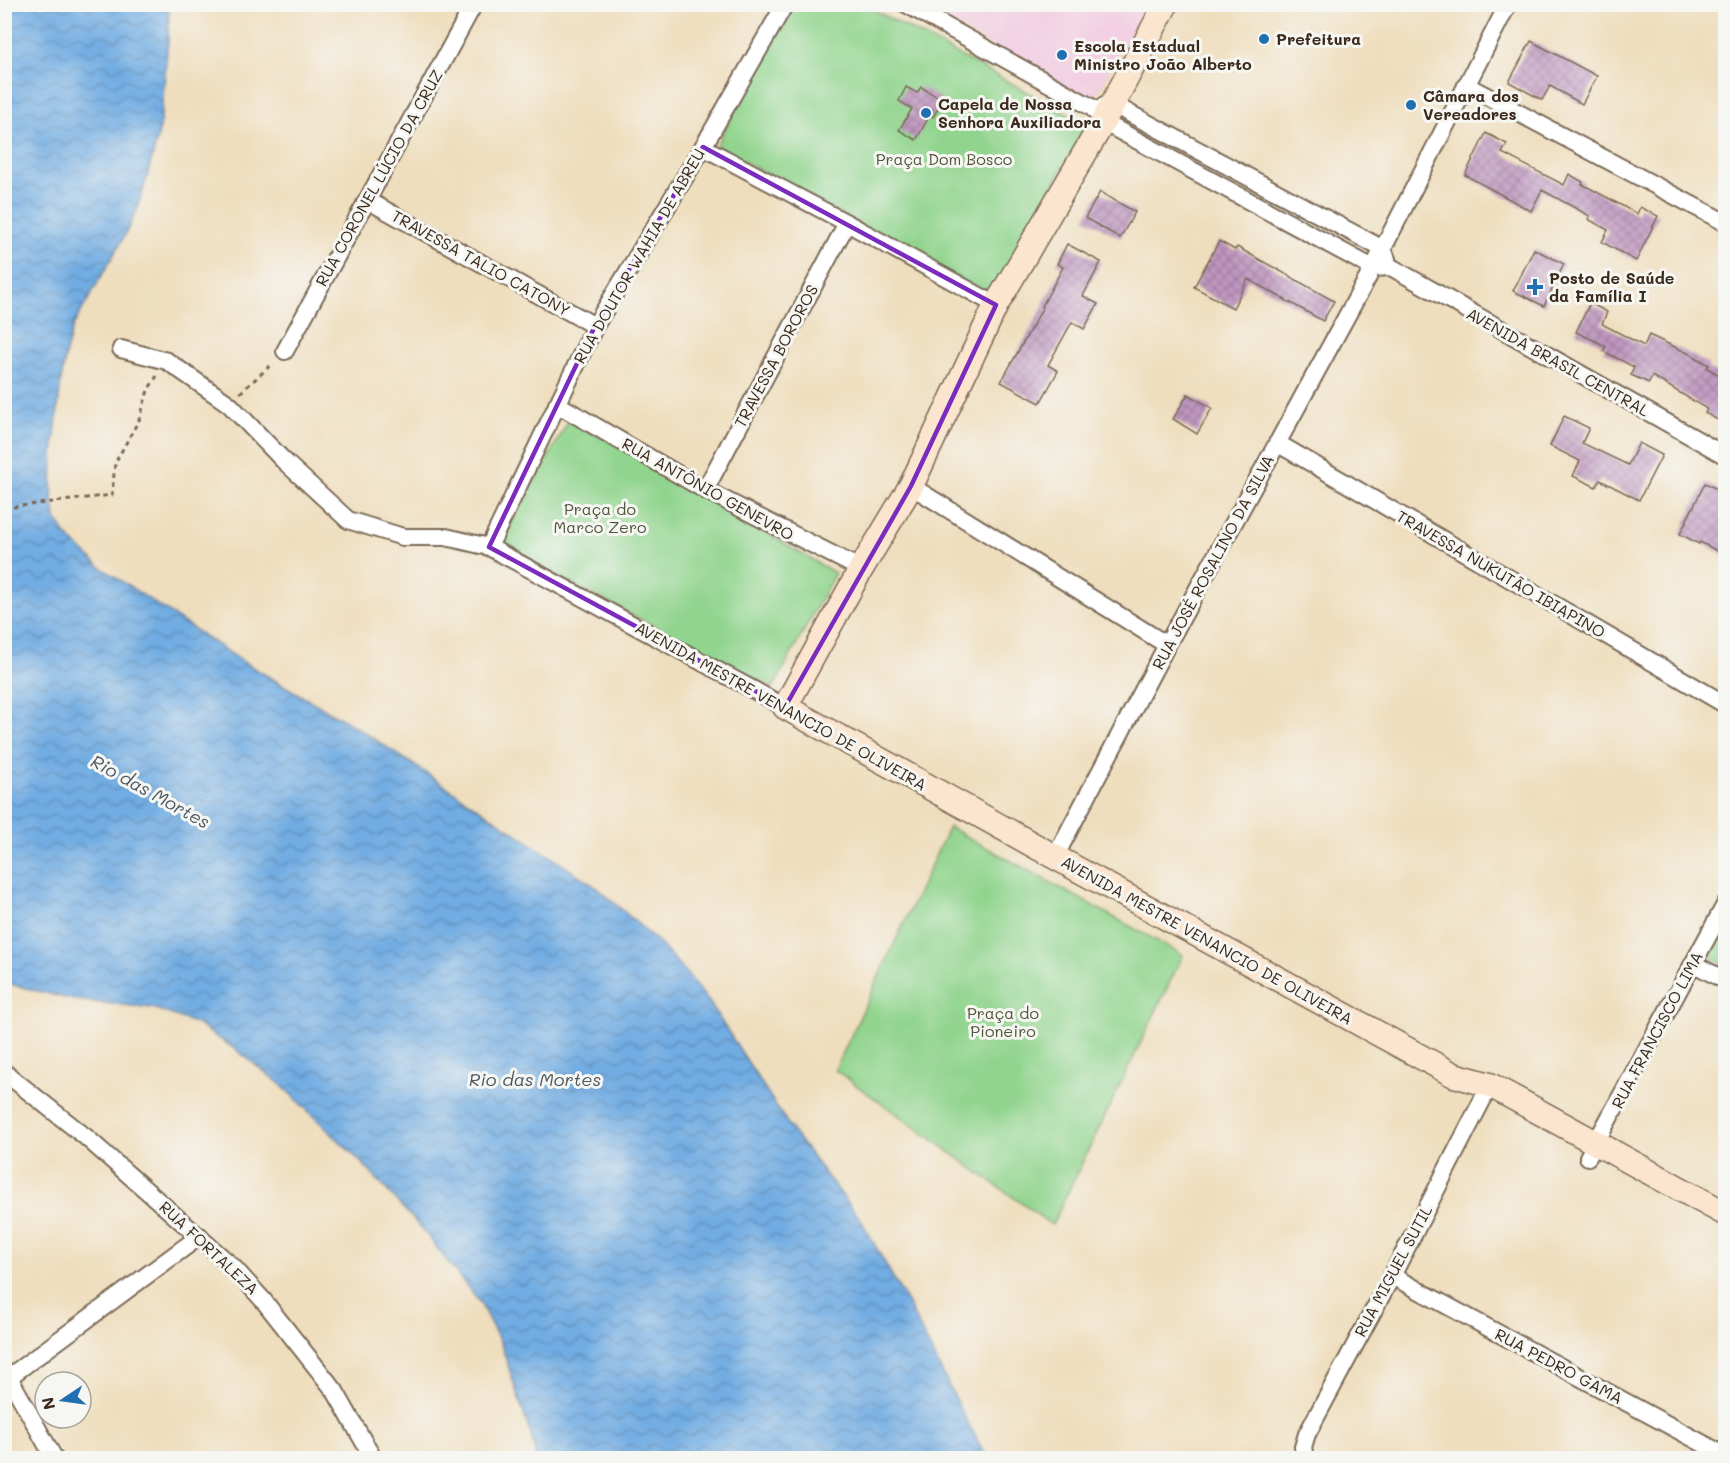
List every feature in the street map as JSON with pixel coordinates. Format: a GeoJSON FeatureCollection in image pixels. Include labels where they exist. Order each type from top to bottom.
{"type":"FeatureCollection","features":[{"type":"Feature","properties":{"kind":"street","name":"RUA CORONEL LÚCIO DA CRUZ"},"geometry":{"type":"LineString","coordinates":[[285,351],[474,4]]}},
{"type":"Feature","properties":{"kind":"street","name":"RUA DOUTOR WAHIA DE ABREU"},"geometry":{"type":"LineString","coordinates":[[489,547],[595,326],[703,147],[785,4]]}},
{"type":"Feature","properties":{"kind":"street"},"geometry":{"type":"LineString","coordinates":[[906,4],[1103,111],[1373,268],[1391,267],[1383,249],[1103,111]]}},
{"type":"Feature","properties":{"kind":"street"},"geometry":{"type":"LineString","coordinates":[[785,707],[861,569],[911,486],[996,305],[1103,111],[1166,4]]}},
{"type":"Feature","properties":{"kind":"street","name":"RUA JOSÉ ROSALINO DA SILVA"},"geometry":{"type":"LineString","coordinates":[[1055,857],[1167,645],[1373,268],[1508,4]]}},
{"type":"Feature","properties":{"kind":"street"},"geometry":{"type":"LineString","coordinates":[[1467,85],[1725,223]]}},
{"type":"Feature","properties":{"kind":"street"},"geometry":{"type":"LineString","coordinates":[[703,147],[996,305]]}},
{"type":"Feature","properties":{"kind":"street","name":"TRAVESSA TALIO CATONY"},"geometry":{"type":"LineString","coordinates":[[367,200],[595,326]]}},
{"type":"Feature","properties":{"kind":"street","name":"TRAVESSA BOROROS"},"geometry":{"type":"LineString","coordinates":[[705,490],[847,223]]}},
{"type":"Feature","properties":{"kind":"street","name":"AVENIDA BRASIL CENTRAL"},"geometry":{"type":"LineString","coordinates":[[1391,267],[1725,456]]}},
{"type":"Feature","properties":{"kind":"street","name":"AVENIDA MESTRE VENANCIO DE OLIVEIRA"},"geometry":{"type":"LineString","coordinates":[[121,348],[167,361],[229,404],[283,460],[348,520],[403,537],[446,537],[489,547],[1592,1150],[1725,1214]]}},
{"type":"Feature","properties":{"kind":"street","name":"RUA ANTÔNIO GENEVRO"},"geometry":{"type":"LineString","coordinates":[[557,404],[705,490],[861,569]]}},
{"type":"Feature","properties":{"kind":"street","name":"TRAVESSA NUKUTÃO IBIAPINO"},"geometry":{"type":"LineString","coordinates":[[1277,443],[1725,705]]}},
{"type":"Feature","properties":{"kind":"street"},"geometry":{"type":"LineString","coordinates":[[911,486],[1167,645]]}},
{"type":"Feature","properties":{"kind":"street","name":"RUA FRANCISCO LIMA"},"geometry":{"type":"LineString","coordinates":[[1592,1150],[1725,903]]}},
{"type":"Feature","properties":{"kind":"street"},"geometry":{"type":"LineString","coordinates":[[1694,963],[1725,981]]}},
{"type":"Feature","properties":{"kind":"street","name":"RUA FORTALEZA"},"geometry":{"type":"LineString","coordinates":[[4,1072],[87,1138],[200,1236],[256,1292],[335,1391],[374,1458]]}},
{"type":"Feature","properties":{"kind":"street","name":"RUA MIGUEL SUTIL"},"geometry":{"type":"LineString","coordinates":[[1305,1458],[1303,1447],[1307,1434],[1392,1276],[1486,1092]]}},
{"type":"Feature","properties":{"kind":"street","name":"AVENIDA MESTRE VENANCIO DE OLIVEIRA"},"geometry":{"type":"LineString","coordinates":[[1592,1150],[1725,1233]]}},
{"type":"Feature","properties":{"kind":"street"},"geometry":{"type":"LineString","coordinates":[[54,1458],[7,1374],[200,1236]]}},
{"type":"Feature","properties":{"kind":"street","name":"RUA PEDRO GAMA"},"geometry":{"type":"LineString","coordinates":[[1392,1276],[1725,1456]]}},
{"type":"Feature","properties":{"kind":"path"},"geometry":{"type":"LineString","coordinates":[[229,404],[285,351]]}},
{"type":"Feature","properties":{"kind":"path"},"geometry":{"type":"LineString","coordinates":[[4,508],[112,495],[115,463],[140,417],[148,390],[167,361]]}},
{"type":"Feature","properties":{"kind":"highlighted area"},"geometry":{"type":"Polygon","coordinates":[[[703,147],[996,305],[911,486],[785,707],[489,547],[595,326],[703,147]]]}},
{"type":"Feature","properties":{"kind":"shaded area","name":"Escola Estadual Ministro João Alberto"},"geometry":{"type":"Polygon","coordinates":[[[922,5],[1146,5],[1091,105],[922,5]]]}},
{"type":"Feature","properties":{"kind":"green space","name":"Praça Dom Bosco"},"geometry":{"type":"Polygon","coordinates":[[[793,5],[865,5],[1087,124],[992,297],[716,146],[793,5]]]}},
{"type":"Feature","properties":{"kind":"green space","name":"Praça do Marco Zero"},"geometry":{"type":"Polygon","coordinates":[[[570,418],[835,573],[773,688],[499,546],[570,418]]]}},
{"type":"Feature","properties":{"kind":"green space","name":"Praça do Pioneiro"},"geometry":{"type":"Polygon","coordinates":[[[949,827],[1183,955],[1052,1225],[835,1070],[949,827]]]}},
{"type":"Feature","properties":{"kind":"green space"},"geometry":{"type":"Polygon","coordinates":[[[1725,929],[1725,966],[1710,957],[1725,929]]]}},
{"type":"Feature","properties":{"kind":"water","name":"Rio das Mortes"},"geometry":{"type":"Polygon","coordinates":[[[4,5],[169,5],[160,128],[145,184],[136,212],[124,237],[73,326],[66,352],[53,454],[52,494],[55,517],[65,534],[99,566],[245,663],[359,729],[599,889],[659,943],[709,1002],[793,1132],[861,1220],[910,1308],[987,1458],[536,1458],[533,1442],[501,1344],[480,1303],[423,1230],[362,1163],[279,1083],[235,1049],[197,1024],[153,1008],[74,1000],[5,983],[4,5]]]}},
{"type":"Feature","properties":{"kind":"building"},"geometry":{"type":"Polygon","coordinates":[[[1531,41],[1597,76],[1582,104],[1550,86],[1542,100],[1509,82],[1531,41]]]}},
{"type":"Feature","properties":{"kind":"building","name":"Capela de Nossa Senhora Auxiliadora"},"geometry":{"type":"Polygon","coordinates":[[[906,87],[917,93],[921,87],[943,100],[933,117],[930,115],[916,140],[899,130],[912,109],[899,101],[906,87]]]}},
{"type":"Feature","properties":{"kind":"building"},"geometry":{"type":"Polygon","coordinates":[[[1486,133],[1507,144],[1502,153],[1564,185],[1569,174],[1583,182],[1582,184],[1637,214],[1640,207],[1658,216],[1636,261],[1602,242],[1608,230],[1588,219],[1590,216],[1542,190],[1531,211],[1465,175],[1486,133]]]}},
{"type":"Feature","properties":{"kind":"building"},"geometry":{"type":"Polygon","coordinates":[[[1100,192],[1135,212],[1120,238],[1085,218],[1100,192]]]}},
{"type":"Feature","properties":{"kind":"building"},"geometry":{"type":"Polygon","coordinates":[[[1219,241],[1235,250],[1237,247],[1334,301],[1323,321],[1248,279],[1233,308],[1194,287],[1219,241]]]}},
{"type":"Feature","properties":{"kind":"building"},"geometry":{"type":"Polygon","coordinates":[[[1067,244],[1101,262],[1083,296],[1098,304],[1084,329],[1072,322],[1048,365],[1058,371],[1040,403],[1001,382],[1063,267],[1057,264],[1067,244]]]}},
{"type":"Feature","properties":{"kind":"building"},"geometry":{"type":"Polygon","coordinates":[[[1534,249],[1564,264],[1544,306],[1513,291],[1534,249]]]}},
{"type":"Feature","properties":{"kind":"building"},"geometry":{"type":"Polygon","coordinates":[[[1590,303],[1607,312],[1602,324],[1644,346],[1649,335],[1692,355],[1709,365],[1707,368],[1725,378],[1725,424],[1705,413],[1707,409],[1652,376],[1649,383],[1631,375],[1634,367],[1603,351],[1606,346],[1576,332],[1590,303]]]}},
{"type":"Feature","properties":{"kind":"building"},"geometry":{"type":"Polygon","coordinates":[[[1188,394],[1212,408],[1197,434],[1173,419],[1188,394]]]}},
{"type":"Feature","properties":{"kind":"building"},"geometry":{"type":"Polygon","coordinates":[[[1564,416],[1589,428],[1582,443],[1628,465],[1639,443],[1662,455],[1639,500],[1600,480],[1596,487],[1573,476],[1580,461],[1550,446],[1564,416]]]}},
{"type":"Feature","properties":{"kind":"building"},"geometry":{"type":"Polygon","coordinates":[[[1705,483],[1725,493],[1725,555],[1680,534],[1705,483]]]}},
{"type":"Feature","properties":{"kind":"place","name":"Prefeitura"},"geometry":{"type":"Point","coordinates":[1264,39]}},
{"type":"Feature","properties":{"kind":"place","name":"Escola Estadual Ministro João Alberto"},"geometry":{"type":"Point","coordinates":[1062,55]}},
{"type":"Feature","properties":{"kind":"place","name":"Câmara dos Vereadores"},"geometry":{"type":"Point","coordinates":[1411,105]}},
{"type":"Feature","properties":{"kind":"place","name":"Capela de Nossa Senhora Auxiliadora"},"geometry":{"type":"Point","coordinates":[926,113]}},
{"type":"Feature","properties":{"kind":"place","name":"Posto de Saúde da Família I"},"geometry":{"type":"Point","coordinates":[1535,287]}}]}
